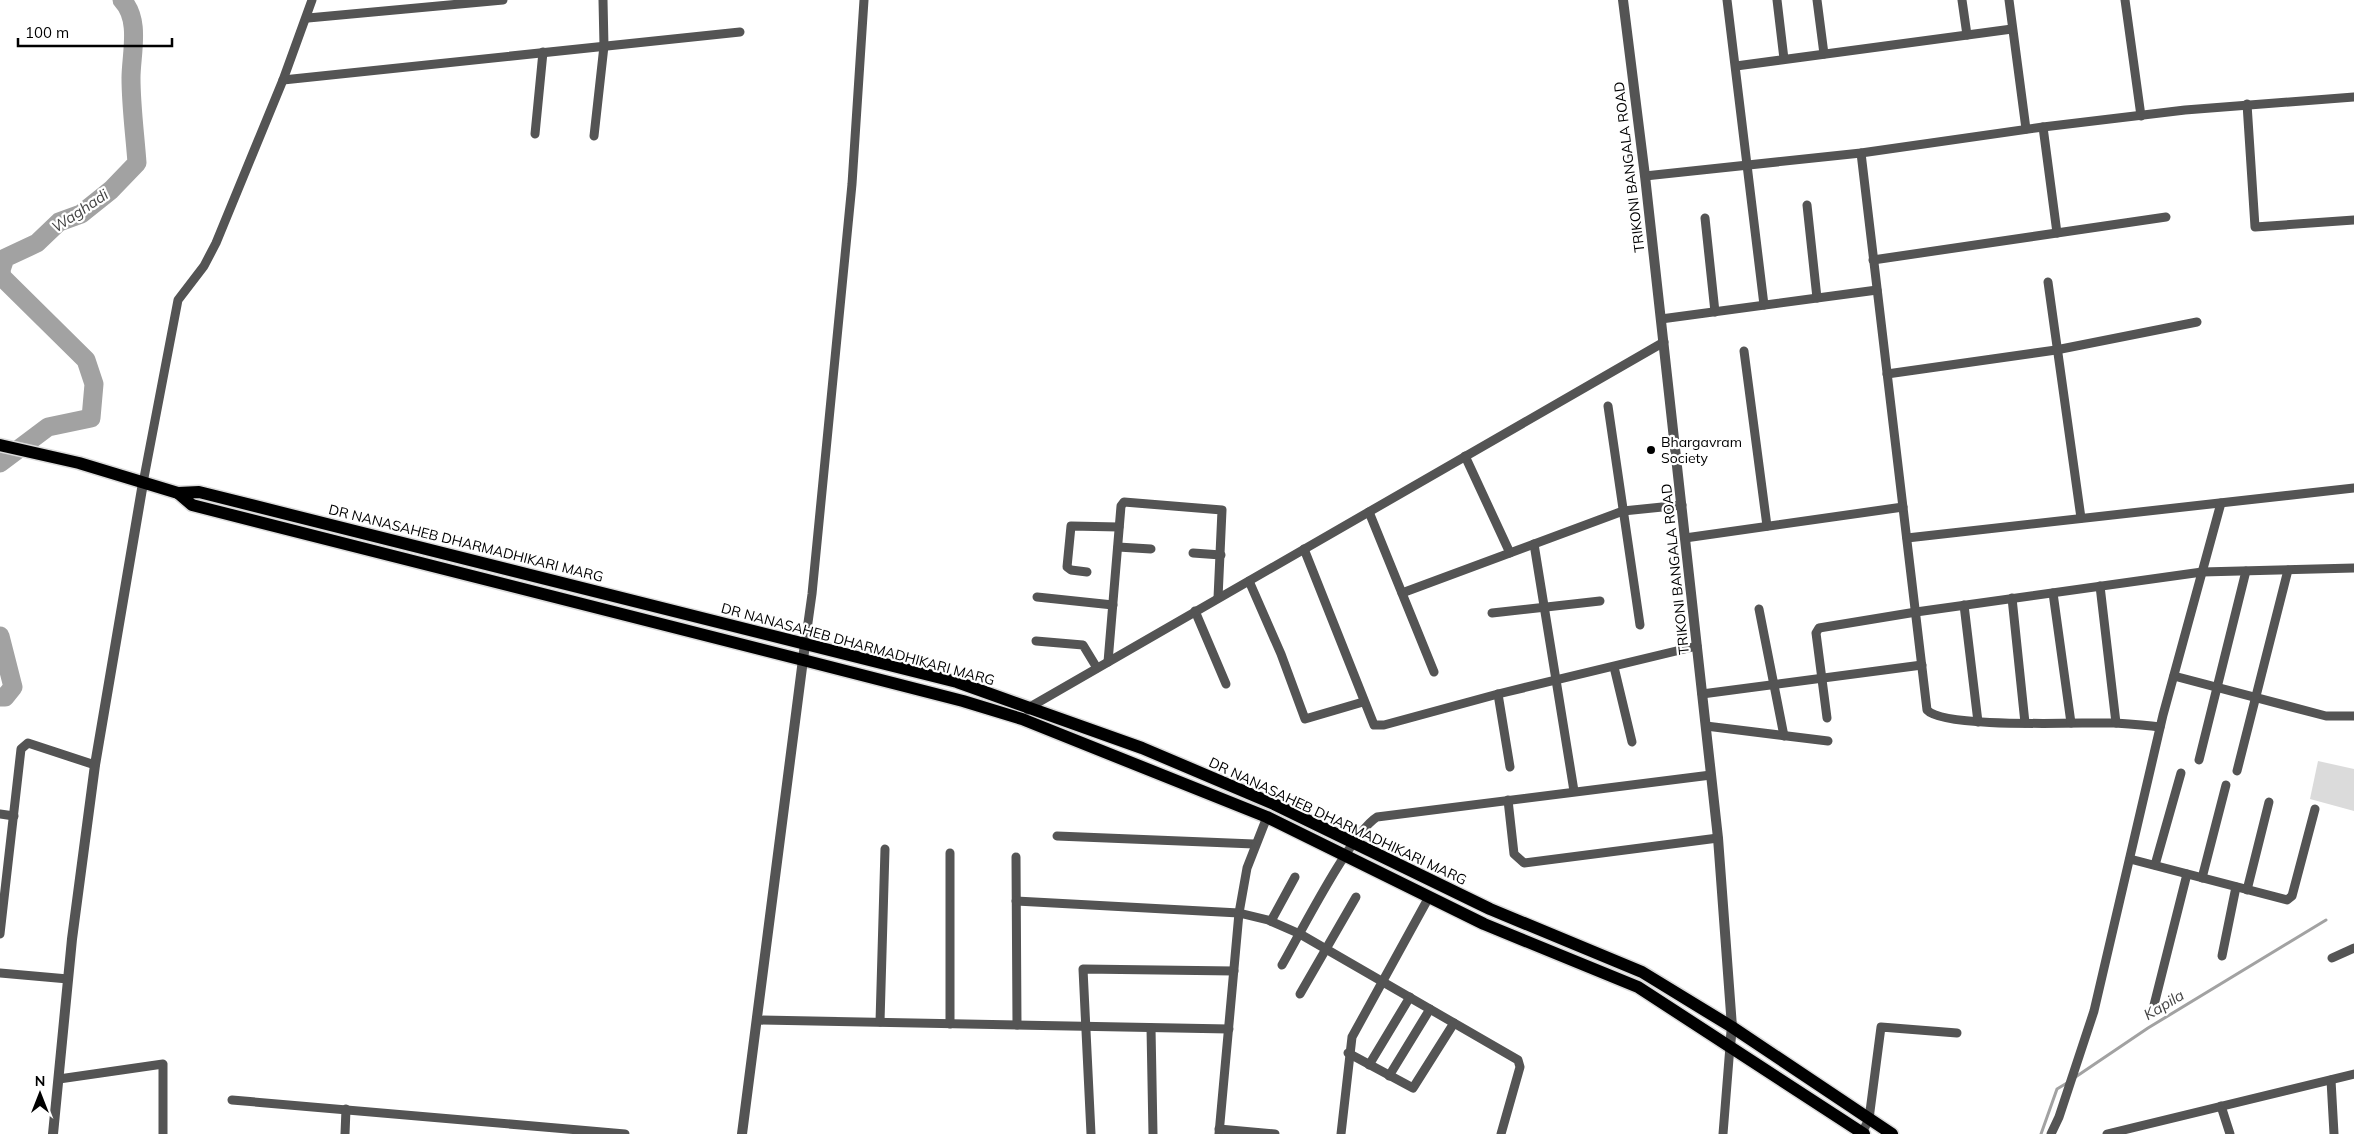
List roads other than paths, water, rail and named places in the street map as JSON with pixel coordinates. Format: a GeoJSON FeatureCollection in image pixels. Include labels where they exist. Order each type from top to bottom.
{"type":"FeatureCollection","features":[{"type":"Feature","properties":{"kind":"main road","name":"DR NANASAHEB DHARMADHIKARI MARG"},"geometry":{"type":"LineString","coordinates":[[0,445],[79,463],[178,493],[199,492],[957,682],[1030,706],[1142,748],[1274,804],[1490,909],[1642,972],[1732,1027],[1892,1134]]}},
{"type":"Feature","properties":{"kind":"main road","name":"DR NANASAHEB DHARMADHIKARI MARG"},"geometry":{"type":"LineString","coordinates":[[178,493],[192,505],[963,701],[1022,719],[1267,817],[1520,940],[1638,987],[1863,1133]]}},
{"type":"Feature","properties":{"kind":"street"},"geometry":{"type":"LineString","coordinates":[[53,1134],[68,979],[95,765],[143,482],[178,300],[204,266],[216,243],[308,18],[312,0]]}},
{"type":"Feature","properties":{"kind":"street"},"geometry":{"type":"LineString","coordinates":[[308,18],[503,0]]}},
{"type":"Feature","properties":{"kind":"street"},"geometry":{"type":"LineString","coordinates":[[594,136],[604,46],[603,0]]}},
{"type":"Feature","properties":{"kind":"street"},"geometry":{"type":"LineString","coordinates":[[742,1134],[812,594],[852,184],[864,0]]}},
{"type":"Feature","properties":{"kind":"street","name":"TRIKONI BANGALA ROAD"},"geometry":{"type":"LineString","coordinates":[[1623,0],[1664,342],[1718,838],[1732,1027],[1730,1046]]}},
{"type":"Feature","properties":{"kind":"street"},"geometry":{"type":"LineString","coordinates":[[1728,0],[1764,305]]}},
{"type":"Feature","properties":{"kind":"street"},"geometry":{"type":"LineString","coordinates":[[1776,0],[1784,59]]}},
{"type":"Feature","properties":{"kind":"street"},"geometry":{"type":"LineString","coordinates":[[1817,0],[1824,54]]}},
{"type":"Feature","properties":{"kind":"street"},"geometry":{"type":"LineString","coordinates":[[1962,0],[1967,35]]}},
{"type":"Feature","properties":{"kind":"street"},"geometry":{"type":"LineString","coordinates":[[2009,0],[2026,130]]}},
{"type":"Feature","properties":{"kind":"street"},"geometry":{"type":"LineString","coordinates":[[2125,0],[2141,116]]}},
{"type":"Feature","properties":{"kind":"street"},"geometry":{"type":"LineString","coordinates":[[1736,66],[2012,28]]}},
{"type":"Feature","properties":{"kind":"street"},"geometry":{"type":"LineString","coordinates":[[283,80],[740,32]]}},
{"type":"Feature","properties":{"kind":"street"},"geometry":{"type":"LineString","coordinates":[[535,134],[543,52]]}},
{"type":"Feature","properties":{"kind":"street"},"geometry":{"type":"LineString","coordinates":[[1645,176],[1860,153],[2043,127],[2247,104],[2354,97]]}},
{"type":"Feature","properties":{"kind":"street"},"geometry":{"type":"LineString","coordinates":[[2247,104],[2254,227],[2354,220]]}},
{"type":"Feature","properties":{"kind":"street"},"geometry":{"type":"LineString","coordinates":[[2043,127],[2058,233]]}},
{"type":"Feature","properties":{"kind":"street"},"geometry":{"type":"LineString","coordinates":[[1860,153],[1926,706],[1929,713],[1937,717],[1978,722],[2116,723],[2160,727]]}},
{"type":"Feature","properties":{"kind":"street"},"geometry":{"type":"LineString","coordinates":[[1807,205],[1817,298]]}},
{"type":"Feature","properties":{"kind":"street"},"geometry":{"type":"LineString","coordinates":[[1873,260],[2166,217]]}},
{"type":"Feature","properties":{"kind":"street"},"geometry":{"type":"LineString","coordinates":[[1705,218],[1715,312]]}},
{"type":"Feature","properties":{"kind":"street"},"geometry":{"type":"LineString","coordinates":[[2048,282],[2081,518]]}},
{"type":"Feature","properties":{"kind":"street"},"geometry":{"type":"LineString","coordinates":[[1661,319],[1877,290]]}},
{"type":"Feature","properties":{"kind":"street"},"geometry":{"type":"LineString","coordinates":[[1887,374],[2056,350],[2197,322]]}},
{"type":"Feature","properties":{"kind":"street"},"geometry":{"type":"LineString","coordinates":[[1022,719],[1030,706],[1664,342]]}},
{"type":"Feature","properties":{"kind":"street"},"geometry":{"type":"LineString","coordinates":[[1744,351],[1767,526]]}},
{"type":"Feature","properties":{"kind":"street"},"geometry":{"type":"LineString","coordinates":[[1608,406],[1640,625]]}},
{"type":"Feature","properties":{"kind":"street"},"geometry":{"type":"LineString","coordinates":[[1465,456],[1510,554]]}},
{"type":"Feature","properties":{"kind":"street"},"geometry":{"type":"LineString","coordinates":[[1907,538],[2354,488]]}},
{"type":"Feature","properties":{"kind":"street"},"geometry":{"type":"LineString","coordinates":[[1108,662],[1121,506],[1127,501],[1221,508],[1224,513],[1218,598]]}},
{"type":"Feature","properties":{"kind":"street"},"geometry":{"type":"LineString","coordinates":[[2051,1134],[2059,1117],[2094,1011],[2160,727],[2222,503]]}},
{"type":"Feature","properties":{"kind":"street"},"geometry":{"type":"LineString","coordinates":[[1402,593],[1623,511],[1682,505]]}},
{"type":"Feature","properties":{"kind":"street"},"geometry":{"type":"LineString","coordinates":[[1685,538],[1903,507]]}},
{"type":"Feature","properties":{"kind":"street"},"geometry":{"type":"LineString","coordinates":[[1369,512],[1434,672]]}},
{"type":"Feature","properties":{"kind":"street"},"geometry":{"type":"LineString","coordinates":[[1087,572],[1071,570],[1067,566],[1071,526],[1119,527]]}},
{"type":"Feature","properties":{"kind":"street"},"geometry":{"type":"LineString","coordinates":[[1534,544],[1574,791]]}},
{"type":"Feature","properties":{"kind":"street"},"geometry":{"type":"LineString","coordinates":[[1118,547],[1152,549]]}},
{"type":"Feature","properties":{"kind":"street"},"geometry":{"type":"LineString","coordinates":[[1304,549],[1371,722],[1378,726],[1498,694],[1697,646]]}},
{"type":"Feature","properties":{"kind":"street"},"geometry":{"type":"LineString","coordinates":[[1193,553],[1221,555]]}},
{"type":"Feature","properties":{"kind":"street"},"geometry":{"type":"LineString","coordinates":[[1827,718],[1816,633],[1818,628],[2012,598],[2202,572],[2354,568]]}},
{"type":"Feature","properties":{"kind":"street"},"geometry":{"type":"LineString","coordinates":[[2237,771],[2288,570]]}},
{"type":"Feature","properties":{"kind":"street"},"geometry":{"type":"LineString","coordinates":[[2199,760],[2246,571]]}},
{"type":"Feature","properties":{"kind":"street"},"geometry":{"type":"LineString","coordinates":[[1249,581],[1305,719],[1363,702]]}},
{"type":"Feature","properties":{"kind":"street"},"geometry":{"type":"LineString","coordinates":[[2100,586],[2116,723]]}},
{"type":"Feature","properties":{"kind":"street"},"geometry":{"type":"LineString","coordinates":[[2053,593],[2071,723]]}},
{"type":"Feature","properties":{"kind":"street"},"geometry":{"type":"LineString","coordinates":[[1037,597],[1113,605]]}},
{"type":"Feature","properties":{"kind":"street"},"geometry":{"type":"LineString","coordinates":[[2012,598],[2025,723]]}},
{"type":"Feature","properties":{"kind":"street"},"geometry":{"type":"LineString","coordinates":[[1492,613],[1600,601]]}},
{"type":"Feature","properties":{"kind":"street"},"geometry":{"type":"LineString","coordinates":[[1964,605],[1978,722]]}},
{"type":"Feature","properties":{"kind":"street"},"geometry":{"type":"LineString","coordinates":[[1759,610],[1784,736]]}},
{"type":"Feature","properties":{"kind":"street"},"geometry":{"type":"LineString","coordinates":[[1195,611],[1226,684]]}},
{"type":"Feature","properties":{"kind":"street"},"geometry":{"type":"LineString","coordinates":[[1036,641],[1083,645],[1097,668]]}},
{"type":"Feature","properties":{"kind":"street"},"geometry":{"type":"LineString","coordinates":[[1702,694],[1922,665]]}},
{"type":"Feature","properties":{"kind":"street"},"geometry":{"type":"LineString","coordinates":[[1614,667],[1632,742]]}},
{"type":"Feature","properties":{"kind":"street"},"geometry":{"type":"LineString","coordinates":[[2174,676],[2326,716],[2354,716]]}},
{"type":"Feature","properties":{"kind":"street"},"geometry":{"type":"LineString","coordinates":[[1498,694],[1510,767]]}},
{"type":"Feature","properties":{"kind":"street"},"geometry":{"type":"LineString","coordinates":[[1706,726],[1828,741]]}},
{"type":"Feature","properties":{"kind":"street"},"geometry":{"type":"LineString","coordinates":[[0,934],[21,749],[28,743],[95,765]]}},
{"type":"Feature","properties":{"kind":"street"},"geometry":{"type":"LineString","coordinates":[[2155,865],[2181,773]]}},
{"type":"Feature","properties":{"kind":"street"},"geometry":{"type":"LineString","coordinates":[[1282,965],[1354,842],[1377,817],[1711,774]]}},
{"type":"Feature","properties":{"kind":"street"},"geometry":{"type":"LineString","coordinates":[[2202,878],[2226,785]]}},
{"type":"Feature","properties":{"kind":"street"},"geometry":{"type":"LineString","coordinates":[[1508,800],[1514,854],[1519,861],[1524,863],[1718,838]]}},
{"type":"Feature","properties":{"kind":"street"},"geometry":{"type":"LineString","coordinates":[[2247,890],[2269,802]]}},
{"type":"Feature","properties":{"kind":"street"},"geometry":{"type":"LineString","coordinates":[[1274,804],[1254,844],[1247,868],[1239,913],[1219,1131],[1275,1134]]}},
{"type":"Feature","properties":{"kind":"street"},"geometry":{"type":"LineString","coordinates":[[2130,858],[2247,890],[2283,899],[2290,898],[2315,809]]}},
{"type":"Feature","properties":{"kind":"street"},"geometry":{"type":"LineString","coordinates":[[0,814],[14,816]]}},
{"type":"Feature","properties":{"kind":"street"},"geometry":{"type":"LineString","coordinates":[[1057,836],[1254,844]]}},
{"type":"Feature","properties":{"kind":"street"},"geometry":{"type":"LineString","coordinates":[[880,1022],[885,849]]}},
{"type":"Feature","properties":{"kind":"street"},"geometry":{"type":"LineString","coordinates":[[950,853],[950,1024]]}},
{"type":"Feature","properties":{"kind":"street"},"geometry":{"type":"LineString","coordinates":[[1016,857],[1017,1025]]}},
{"type":"Feature","properties":{"kind":"street"},"geometry":{"type":"LineString","coordinates":[[2154,1005],[2187,874]]}},
{"type":"Feature","properties":{"kind":"street"},"geometry":{"type":"LineString","coordinates":[[1271,921],[1296,877]]}},
{"type":"Feature","properties":{"kind":"street"},"geometry":{"type":"LineString","coordinates":[[2222,956],[2236,887]]}},
{"type":"Feature","properties":{"kind":"street"},"geometry":{"type":"LineString","coordinates":[[1300,994],[1324,949],[1356,897]]}},
{"type":"Feature","properties":{"kind":"street"},"geometry":{"type":"LineString","coordinates":[[1341,1134],[1348,1054],[1355,1030],[1429,897]]}},
{"type":"Feature","properties":{"kind":"street"},"geometry":{"type":"LineString","coordinates":[[1016,901],[1239,913],[1271,921],[1300,934],[1515,1058],[1520,1063],[1502,1134]]}},
{"type":"Feature","properties":{"kind":"street"},"geometry":{"type":"LineString","coordinates":[[2332,958],[2354,948]]}},
{"type":"Feature","properties":{"kind":"street"},"geometry":{"type":"LineString","coordinates":[[1091,1134],[1083,969],[1234,971]]}},
{"type":"Feature","properties":{"kind":"street"},"geometry":{"type":"LineString","coordinates":[[0,973],[68,979]]}},
{"type":"Feature","properties":{"kind":"street"},"geometry":{"type":"LineString","coordinates":[[1369,1065],[1410,998]]}},
{"type":"Feature","properties":{"kind":"street"},"geometry":{"type":"LineString","coordinates":[[1389,1076],[1430,1009]]}},
{"type":"Feature","properties":{"kind":"street"},"geometry":{"type":"LineString","coordinates":[[757,1020],[1229,1029]]}},
{"type":"Feature","properties":{"kind":"street"},"geometry":{"type":"LineString","coordinates":[[1348,1054],[1414,1088],[1454,1023]]}},
{"type":"Feature","properties":{"kind":"street"},"geometry":{"type":"LineString","coordinates":[[1863,1133],[1869,1119],[1881,1027],[1957,1033]]}},
{"type":"Feature","properties":{"kind":"street"},"geometry":{"type":"LineString","coordinates":[[1151,1028],[1153,1134]]}},
{"type":"Feature","properties":{"kind":"street"},"geometry":{"type":"LineString","coordinates":[[1723,1134],[1730,1046]]}},
{"type":"Feature","properties":{"kind":"street"},"geometry":{"type":"LineString","coordinates":[[59,1079],[163,1064],[163,1134]]}},
{"type":"Feature","properties":{"kind":"street"},"geometry":{"type":"LineString","coordinates":[[2107,1134],[2354,1074]]}},
{"type":"Feature","properties":{"kind":"street"},"geometry":{"type":"LineString","coordinates":[[2331,1080],[2334,1134]]}},
{"type":"Feature","properties":{"kind":"street"},"geometry":{"type":"LineString","coordinates":[[232,1100],[559,1130],[625,1134]]}},
{"type":"Feature","properties":{"kind":"street"},"geometry":{"type":"LineString","coordinates":[[2222,1106],[2230,1134]]}},
{"type":"Feature","properties":{"kind":"street"},"geometry":{"type":"LineString","coordinates":[[345,1134],[346,1109]]}},
{"type":"Feature","properties":{"kind":"waterway","name":"Waghadi"},"geometry":{"type":"LineString","coordinates":[[0,463],[48,427],[91,418],[94,384],[86,360],[2,277],[1,270],[5,258],[37,243],[59,222],[81,214],[111,190],[137,163],[131,89],[133,27],[128,8],[122,0]]}},
{"type":"Feature","properties":{"kind":"waterway","name":"Waghadi"},"geometry":{"type":"LineString","coordinates":[[0,636],[13,687],[5,697],[0,697]]}},
{"type":"Feature","properties":{"kind":"waterway","name":"Kapila"},"geometry":{"type":"LineString","coordinates":[[2074,1078],[2148,1028],[2326,920]]}},
{"type":"Feature","properties":{"kind":"waterway","name":"Kapila"},"geometry":{"type":"LineString","coordinates":[[2041,1134],[2057,1089],[2067,1083]]}},
{"type":"Feature","properties":{"kind":"place","name":"Bhargavram Society"},"geometry":{"type":"Point","coordinates":[1651,450]}}]}
